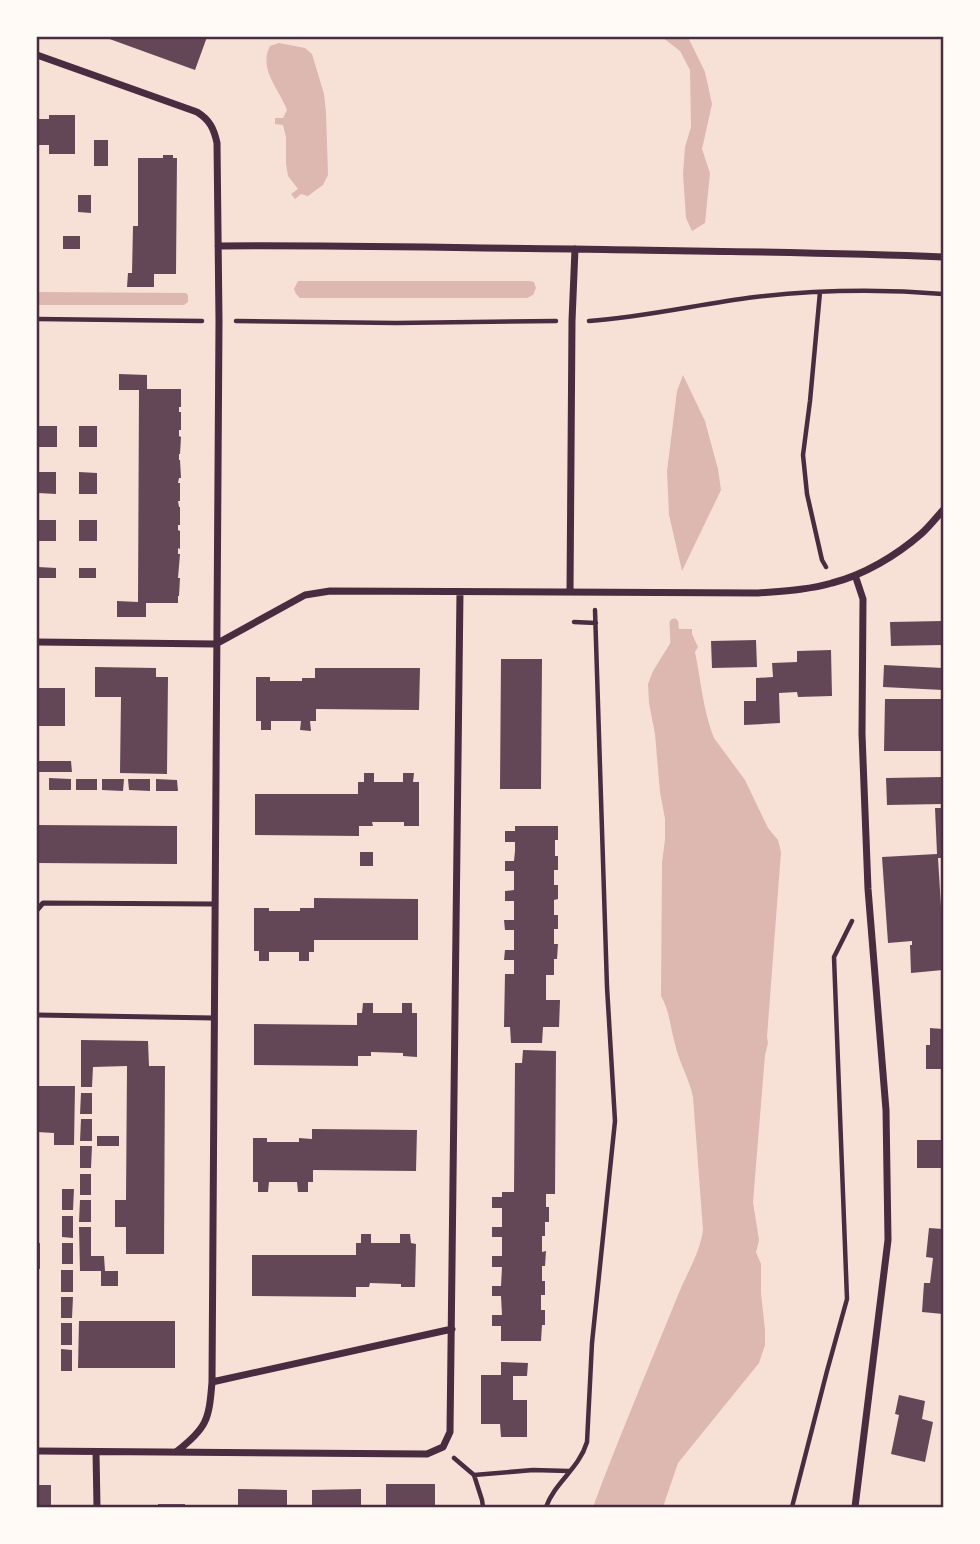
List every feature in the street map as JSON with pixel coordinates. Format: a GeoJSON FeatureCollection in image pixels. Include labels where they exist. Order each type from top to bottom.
{"type":"FeatureCollection","features":[{"type":"Feature","properties":{"kind":"street"},"geometry":{"type":"LineString","coordinates":[[37,55],[197,112],[211,124],[216,143],[219,321],[212,1382],[209,1413],[196,1437],[176,1452]]}},
{"type":"Feature","properties":{"kind":"street"},"geometry":{"type":"LineString","coordinates":[[218,246],[763,251],[943,257]]}},
{"type":"Feature","properties":{"kind":"street"},"geometry":{"type":"LineString","coordinates":[[570,592],[575,250]]}},
{"type":"Feature","properties":{"kind":"street"},"geometry":{"type":"LineString","coordinates":[[37,642],[216,644],[305,595],[330,591],[758,593],[800,589],[834,583],[888,558],[922,534],[943,510]]}},
{"type":"Feature","properties":{"kind":"street"},"geometry":{"type":"LineString","coordinates":[[855,575],[863,599],[862,734],[868,889],[886,1110],[888,1240],[855,1507]]}},
{"type":"Feature","properties":{"kind":"street"},"geometry":{"type":"LineString","coordinates":[[37,1451],[427,1454],[443,1447],[450,1432],[460,592]]}},
{"type":"Feature","properties":{"kind":"street"},"geometry":{"type":"LineString","coordinates":[[212,1382],[452,1329]]}},
{"type":"Feature","properties":{"kind":"street"},"geometry":{"type":"LineString","coordinates":[[96,1452],[97,1507]]}},
{"type":"Feature","properties":{"kind":"lane"},"geometry":{"type":"LineString","coordinates":[[37,910],[43,903],[214,904]]}},
{"type":"Feature","properties":{"kind":"lane"},"geometry":{"type":"LineString","coordinates":[[37,1015],[214,1018]]}},
{"type":"Feature","properties":{"kind":"path"},"geometry":{"type":"LineString","coordinates":[[37,319],[396,323],[572,321],[621,318],[744,299],[820,292],[943,294]]}},
{"type":"Feature","properties":{"kind":"path"},"geometry":{"type":"LineString","coordinates":[[820,292],[803,455],[807,494],[822,560],[834,583]]}},
{"type":"Feature","properties":{"kind":"path"},"geometry":{"type":"LineString","coordinates":[[546,1507],[549,1498],[583,1455],[587,1442],[592,1343],[615,1121],[607,973],[595,593]]}},
{"type":"Feature","properties":{"kind":"path"},"geometry":{"type":"LineString","coordinates":[[574,622],[596,622]]}},
{"type":"Feature","properties":{"kind":"path"},"geometry":{"type":"LineString","coordinates":[[792,1507],[847,1299],[834,957],[868,889]]}},
{"type":"Feature","properties":{"kind":"path"},"geometry":{"type":"LineString","coordinates":[[443,1447],[474,1475],[483,1507]]}},
{"type":"Feature","properties":{"kind":"path"},"geometry":{"type":"LineString","coordinates":[[474,1475],[533,1470],[570,1471]]}},
{"type":"Feature","properties":{"kind":"shaded area"},"geometry":{"type":"Polygon","coordinates":[[[662,37],[688,37],[705,72],[712,104],[702,149],[710,173],[705,223],[692,231],[686,218],[683,174],[685,147],[691,127],[690,70],[680,51],[662,37]]]}},
{"type":"Feature","properties":{"kind":"shaded area"},"geometry":{"type":"Polygon","coordinates":[[[279,43],[305,48],[312,54],[324,94],[326,112],[328,175],[323,185],[308,196],[301,194],[295,199],[291,194],[298,189],[288,176],[283,125],[275,124],[275,118],[283,118],[287,110],[266,63],[270,46],[279,43]]]}},
{"type":"Feature","properties":{"kind":"shaded area"},"geometry":{"type":"Polygon","coordinates":[[[298,281],[530,281],[534,282],[536,288],[533,295],[527,298],[300,298],[294,289],[298,281]]]}},
{"type":"Feature","properties":{"kind":"shaded area"},"geometry":{"type":"Polygon","coordinates":[[[37,292],[186,293],[188,302],[184,305],[37,305],[37,292]]]}},
{"type":"Feature","properties":{"kind":"shaded area"},"geometry":{"type":"Polygon","coordinates":[[[683,375],[705,421],[721,490],[682,571],[669,515],[667,471],[677,391],[683,375]]]}},
{"type":"Feature","properties":{"kind":"shaded area"},"geometry":{"type":"Polygon","coordinates":[[[676,629],[692,629],[698,647],[695,652],[710,728],[714,738],[745,780],[768,828],[778,840],[781,852],[768,1043],[753,1202],[759,1240],[756,1252],[761,1264],[765,1345],[759,1363],[678,1463],[663,1507],[593,1507],[695,1257],[703,1230],[693,1097],[661,996],[665,819],[648,684],[676,634],[676,629]]]}},
{"type":"Feature","properties":{"kind":"building"},"geometry":{"type":"Polygon","coordinates":[[[104,37],[207,37],[195,70],[104,37]]]}},
{"type":"Feature","properties":{"kind":"building"},"geometry":{"type":"Polygon","coordinates":[[[49,115],[75,115],[75,154],[49,154],[49,145],[37,145],[37,119],[49,119],[49,115]]]}},
{"type":"Feature","properties":{"kind":"building"},"geometry":{"type":"Polygon","coordinates":[[[94,140],[108,140],[108,166],[94,166],[94,140]]]}},
{"type":"Feature","properties":{"kind":"building"},"geometry":{"type":"Polygon","coordinates":[[[163,155],[177,158],[176,274],[154,274],[154,287],[127,287],[128,273],[132,273],[133,226],[138,226],[138,158],[163,158],[163,155]]]}},
{"type":"Feature","properties":{"kind":"building"},"geometry":{"type":"Polygon","coordinates":[[[78,195],[91,195],[91,213],[78,212],[78,195]]]}},
{"type":"Feature","properties":{"kind":"building"},"geometry":{"type":"Polygon","coordinates":[[[63,236],[80,236],[80,249],[63,249],[63,236]]]}},
{"type":"Feature","properties":{"kind":"building"},"geometry":{"type":"Polygon","coordinates":[[[119,374],[147,375],[147,389],[181,389],[178,603],[146,603],[146,617],[117,617],[117,601],[138,602],[139,390],[119,390],[119,374]]]}},
{"type":"Feature","properties":{"kind":"building"},"geometry":{"type":"Polygon","coordinates":[[[39,426],[57,426],[57,447],[38,447],[39,426]]]}},
{"type":"Feature","properties":{"kind":"building"},"geometry":{"type":"Polygon","coordinates":[[[79,426],[97,426],[97,447],[79,447],[79,426]]]}},
{"type":"Feature","properties":{"kind":"building"},"geometry":{"type":"Polygon","coordinates":[[[38,472],[56,472],[56,494],[38,493],[38,472]]]}},
{"type":"Feature","properties":{"kind":"building"},"geometry":{"type":"Polygon","coordinates":[[[79,472],[97,473],[97,494],[79,494],[79,472]]]}},
{"type":"Feature","properties":{"kind":"building"},"geometry":{"type":"Polygon","coordinates":[[[38,520],[56,520],[56,541],[38,541],[38,520]]]}},
{"type":"Feature","properties":{"kind":"building"},"geometry":{"type":"Polygon","coordinates":[[[79,520],[97,520],[97,541],[79,541],[79,520]]]}},
{"type":"Feature","properties":{"kind":"building"},"geometry":{"type":"Polygon","coordinates":[[[38,567],[56,568],[56,578],[38,578],[38,567]]]}},
{"type":"Feature","properties":{"kind":"building"},"geometry":{"type":"Polygon","coordinates":[[[79,568],[96,568],[96,578],[79,578],[79,568]]]}},
{"type":"Feature","properties":{"kind":"building"},"geometry":{"type":"Polygon","coordinates":[[[943,621],[943,645],[891,646],[890,622],[943,621]]]}},
{"type":"Feature","properties":{"kind":"building"},"geometry":{"type":"Polygon","coordinates":[[[756,640],[757,667],[712,668],[711,641],[756,640]]]}},
{"type":"Feature","properties":{"kind":"building"},"geometry":{"type":"Polygon","coordinates":[[[831,650],[832,696],[798,697],[797,692],[779,693],[780,723],[744,725],[744,701],[756,701],[756,678],[773,677],[772,663],[797,662],[797,651],[831,650]]]}},
{"type":"Feature","properties":{"kind":"building"},"geometry":{"type":"Polygon","coordinates":[[[501,659],[542,659],[541,789],[500,789],[501,659]]]}},
{"type":"Feature","properties":{"kind":"building"},"geometry":{"type":"Polygon","coordinates":[[[884,665],[943,668],[943,690],[883,687],[884,665]]]}},
{"type":"Feature","properties":{"kind":"building"},"geometry":{"type":"Polygon","coordinates":[[[95,667],[156,668],[156,677],[168,677],[167,774],[120,773],[121,697],[95,697],[95,667]]]}},
{"type":"Feature","properties":{"kind":"building"},"geometry":{"type":"Polygon","coordinates":[[[315,668],[420,668],[419,710],[316,709],[316,721],[310,721],[311,731],[300,730],[301,721],[271,721],[271,730],[261,730],[261,721],[256,721],[256,677],[270,677],[270,681],[302,681],[302,678],[315,678],[315,668]]]}},
{"type":"Feature","properties":{"kind":"building"},"geometry":{"type":"Polygon","coordinates":[[[37,688],[65,688],[65,726],[37,726],[37,688]]]}},
{"type":"Feature","properties":{"kind":"building"},"geometry":{"type":"Polygon","coordinates":[[[885,699],[943,699],[943,751],[884,751],[885,699]]]}},
{"type":"Feature","properties":{"kind":"building"},"geometry":{"type":"Polygon","coordinates":[[[38,761],[71,761],[72,772],[37,772],[38,761]]]}},
{"type":"Feature","properties":{"kind":"building"},"geometry":{"type":"Polygon","coordinates":[[[364,773],[374,773],[374,782],[403,782],[403,773],[414,773],[413,782],[419,782],[419,826],[404,826],[404,822],[372,822],[373,826],[359,826],[359,836],[255,835],[255,794],[358,794],[358,782],[364,782],[364,773]]]}},
{"type":"Feature","properties":{"kind":"building"},"geometry":{"type":"Polygon","coordinates":[[[943,777],[943,804],[887,805],[886,778],[943,777]]]}},
{"type":"Feature","properties":{"kind":"building"},"geometry":{"type":"Polygon","coordinates":[[[49,778],[71,779],[71,790],[49,790],[49,778]]]}},
{"type":"Feature","properties":{"kind":"building"},"geometry":{"type":"Polygon","coordinates":[[[76,779],[97,779],[97,790],[76,790],[76,779]]]}},
{"type":"Feature","properties":{"kind":"building"},"geometry":{"type":"Polygon","coordinates":[[[102,779],[124,779],[123,791],[102,790],[102,779]]]}},
{"type":"Feature","properties":{"kind":"building"},"geometry":{"type":"Polygon","coordinates":[[[128,779],[150,779],[150,791],[129,790],[128,779]]]}},
{"type":"Feature","properties":{"kind":"building"},"geometry":{"type":"Polygon","coordinates":[[[156,779],[177,780],[178,791],[156,791],[156,779]]]}},
{"type":"Feature","properties":{"kind":"building"},"geometry":{"type":"Polygon","coordinates":[[[935,808],[943,808],[943,858],[938,858],[943,970],[911,973],[912,941],[888,943],[882,857],[937,854],[935,808]]]}},
{"type":"Feature","properties":{"kind":"building"},"geometry":{"type":"Polygon","coordinates":[[[37,825],[177,826],[177,864],[37,863],[37,825]]]}},
{"type":"Feature","properties":{"kind":"building"},"geometry":{"type":"Polygon","coordinates":[[[515,826],[558,826],[555,856],[558,856],[558,870],[554,870],[554,885],[558,885],[558,899],[554,900],[554,915],[558,915],[558,929],[554,929],[554,944],[558,944],[557,959],[554,959],[554,975],[546,975],[546,1000],[560,1000],[559,1027],[543,1027],[542,1043],[511,1043],[510,1027],[504,1027],[505,974],[514,974],[514,960],[504,960],[505,950],[514,950],[514,930],[505,930],[504,920],[514,920],[514,901],[505,901],[505,891],[514,890],[514,871],[505,871],[505,861],[514,861],[515,851],[515,842],[505,842],[505,831],[515,831],[515,826]]]}},
{"type":"Feature","properties":{"kind":"building"},"geometry":{"type":"Polygon","coordinates":[[[360,852],[373,852],[373,866],[360,866],[360,852]]]}},
{"type":"Feature","properties":{"kind":"building"},"geometry":{"type":"Polygon","coordinates":[[[314,898],[418,899],[418,940],[314,940],[314,952],[309,952],[309,961],[299,961],[299,952],[269,952],[269,961],[259,961],[259,951],[254,951],[254,908],[300,911],[300,908],[314,908],[314,898]]]}},
{"type":"Feature","properties":{"kind":"building"},"geometry":{"type":"Polygon","coordinates":[[[363,1003],[373,1003],[373,1013],[402,1013],[402,1003],[412,1003],[412,1013],[417,1013],[417,1057],[403,1056],[403,1053],[371,1052],[371,1056],[358,1056],[358,1066],[254,1065],[254,1024],[357,1025],[357,1013],[362,1013],[363,1003]]]}},
{"type":"Feature","properties":{"kind":"building"},"geometry":{"type":"Polygon","coordinates":[[[930,1028],[943,1029],[943,1069],[926,1069],[926,1045],[930,1045],[930,1028]]]}},
{"type":"Feature","properties":{"kind":"building"},"geometry":{"type":"Polygon","coordinates":[[[81,1040],[148,1041],[149,1066],[165,1066],[164,1254],[126,1254],[126,1227],[115,1227],[115,1200],[126,1200],[127,1066],[93,1067],[92,1087],[81,1087],[81,1040]]]}},
{"type":"Feature","properties":{"kind":"building"},"geometry":{"type":"Polygon","coordinates":[[[523,1050],[556,1051],[555,1194],[546,1194],[549,1222],[545,1222],[545,1236],[542,1236],[542,1252],[546,1251],[545,1266],[542,1266],[545,1295],[541,1295],[541,1310],[545,1310],[545,1325],[542,1325],[541,1341],[501,1341],[501,1326],[492,1326],[492,1315],[502,1315],[501,1296],[492,1296],[492,1286],[501,1286],[502,1267],[492,1267],[492,1256],[502,1256],[502,1237],[492,1237],[492,1227],[502,1227],[502,1208],[492,1208],[492,1197],[502,1197],[502,1192],[514,1192],[515,1063],[522,1063],[523,1050]]]}},
{"type":"Feature","properties":{"kind":"building"},"geometry":{"type":"Polygon","coordinates":[[[37,1086],[75,1086],[74,1145],[54,1145],[54,1133],[37,1132],[37,1086]]]}},
{"type":"Feature","properties":{"kind":"building"},"geometry":{"type":"Polygon","coordinates":[[[81,1093],[92,1093],[92,1114],[80,1114],[81,1093]]]}},
{"type":"Feature","properties":{"kind":"building"},"geometry":{"type":"Polygon","coordinates":[[[81,1119],[92,1119],[92,1141],[80,1141],[81,1119]]]}},
{"type":"Feature","properties":{"kind":"building"},"geometry":{"type":"Polygon","coordinates":[[[312,1129],[417,1130],[416,1171],[313,1170],[313,1182],[308,1182],[308,1192],[298,1192],[297,1182],[269,1182],[268,1192],[258,1192],[258,1182],[253,1182],[253,1138],[267,1138],[267,1142],[299,1142],[299,1138],[312,1139],[312,1129]]]}},
{"type":"Feature","properties":{"kind":"building"},"geometry":{"type":"Polygon","coordinates":[[[97,1136],[119,1136],[119,1146],[97,1146],[97,1136]]]}},
{"type":"Feature","properties":{"kind":"building"},"geometry":{"type":"Polygon","coordinates":[[[917,1140],[943,1140],[943,1168],[917,1168],[917,1140]]]}},
{"type":"Feature","properties":{"kind":"building"},"geometry":{"type":"Polygon","coordinates":[[[80,1146],[92,1146],[91,1168],[80,1168],[80,1146]]]}},
{"type":"Feature","properties":{"kind":"building"},"geometry":{"type":"Polygon","coordinates":[[[80,1174],[91,1174],[91,1195],[80,1195],[80,1174]]]}},
{"type":"Feature","properties":{"kind":"building"},"geometry":{"type":"Polygon","coordinates":[[[62,1189],[74,1189],[73,1210],[62,1210],[62,1189]]]}},
{"type":"Feature","properties":{"kind":"building"},"geometry":{"type":"Polygon","coordinates":[[[80,1200],[91,1200],[91,1222],[79,1222],[80,1200]]]}},
{"type":"Feature","properties":{"kind":"building"},"geometry":{"type":"Polygon","coordinates":[[[62,1216],[73,1216],[73,1238],[62,1237],[62,1216]]]}},
{"type":"Feature","properties":{"kind":"building"},"geometry":{"type":"Polygon","coordinates":[[[79,1227],[91,1227],[91,1256],[104,1256],[105,1271],[118,1271],[118,1286],[101,1286],[101,1271],[80,1271],[79,1227]]]}},
{"type":"Feature","properties":{"kind":"building"},"geometry":{"type":"Polygon","coordinates":[[[929,1228],[943,1229],[943,1314],[922,1312],[924,1283],[930,1283],[933,1258],[926,1257],[929,1228]]]}},
{"type":"Feature","properties":{"kind":"building"},"geometry":{"type":"Polygon","coordinates":[[[361,1234],[371,1234],[371,1243],[400,1243],[400,1234],[410,1234],[411,1243],[416,1244],[415,1287],[370,1283],[369,1287],[356,1287],[356,1297],[252,1296],[252,1255],[356,1255],[356,1243],[361,1243],[361,1234]]]}},
{"type":"Feature","properties":{"kind":"building"},"geometry":{"type":"Polygon","coordinates":[[[37,1243],[40,1243],[40,1269],[37,1269],[37,1243]]]}},
{"type":"Feature","properties":{"kind":"building"},"geometry":{"type":"Polygon","coordinates":[[[62,1243],[73,1243],[73,1264],[62,1264],[62,1243]]]}},
{"type":"Feature","properties":{"kind":"building"},"geometry":{"type":"Polygon","coordinates":[[[61,1270],[73,1270],[73,1292],[61,1292],[61,1270]]]}},
{"type":"Feature","properties":{"kind":"building"},"geometry":{"type":"Polygon","coordinates":[[[61,1297],[73,1297],[72,1318],[61,1318],[61,1297]]]}},
{"type":"Feature","properties":{"kind":"building"},"geometry":{"type":"Polygon","coordinates":[[[79,1321],[175,1321],[175,1368],[78,1368],[79,1321]]]}},
{"type":"Feature","properties":{"kind":"building"},"geometry":{"type":"Polygon","coordinates":[[[61,1323],[72,1323],[72,1345],[61,1345],[61,1323]]]}},
{"type":"Feature","properties":{"kind":"building"},"geometry":{"type":"Polygon","coordinates":[[[61,1349],[72,1350],[72,1371],[61,1371],[61,1349]]]}},
{"type":"Feature","properties":{"kind":"building"},"geometry":{"type":"Polygon","coordinates":[[[501,1362],[528,1363],[527,1376],[513,1376],[513,1400],[527,1400],[527,1437],[501,1437],[500,1424],[481,1424],[481,1375],[501,1375],[501,1362]]]}},
{"type":"Feature","properties":{"kind":"building"},"geometry":{"type":"Polygon","coordinates":[[[899,1395],[925,1401],[922,1419],[933,1422],[925,1462],[891,1454],[899,1415],[895,1414],[899,1395]]]}},
{"type":"Feature","properties":{"kind":"building"},"geometry":{"type":"Polygon","coordinates":[[[386,1484],[435,1484],[435,1507],[386,1507],[386,1484]]]}},
{"type":"Feature","properties":{"kind":"building"},"geometry":{"type":"Polygon","coordinates":[[[37,1485],[51,1485],[51,1507],[37,1507],[37,1485]]]}},
{"type":"Feature","properties":{"kind":"building"},"geometry":{"type":"Polygon","coordinates":[[[238,1489],[287,1490],[287,1507],[238,1507],[238,1489]]]}},
{"type":"Feature","properties":{"kind":"building"},"geometry":{"type":"Polygon","coordinates":[[[361,1489],[361,1507],[312,1507],[312,1490],[361,1489]]]}},
{"type":"Feature","properties":{"kind":"building"},"geometry":{"type":"Polygon","coordinates":[[[158,1504],[185,1504],[185,1507],[158,1507],[158,1504]]]}},
{"type":"Feature","properties":{"kind":"waterway"},"geometry":{"type":"LineString","coordinates":[[674,623],[675,646]]}}]}
